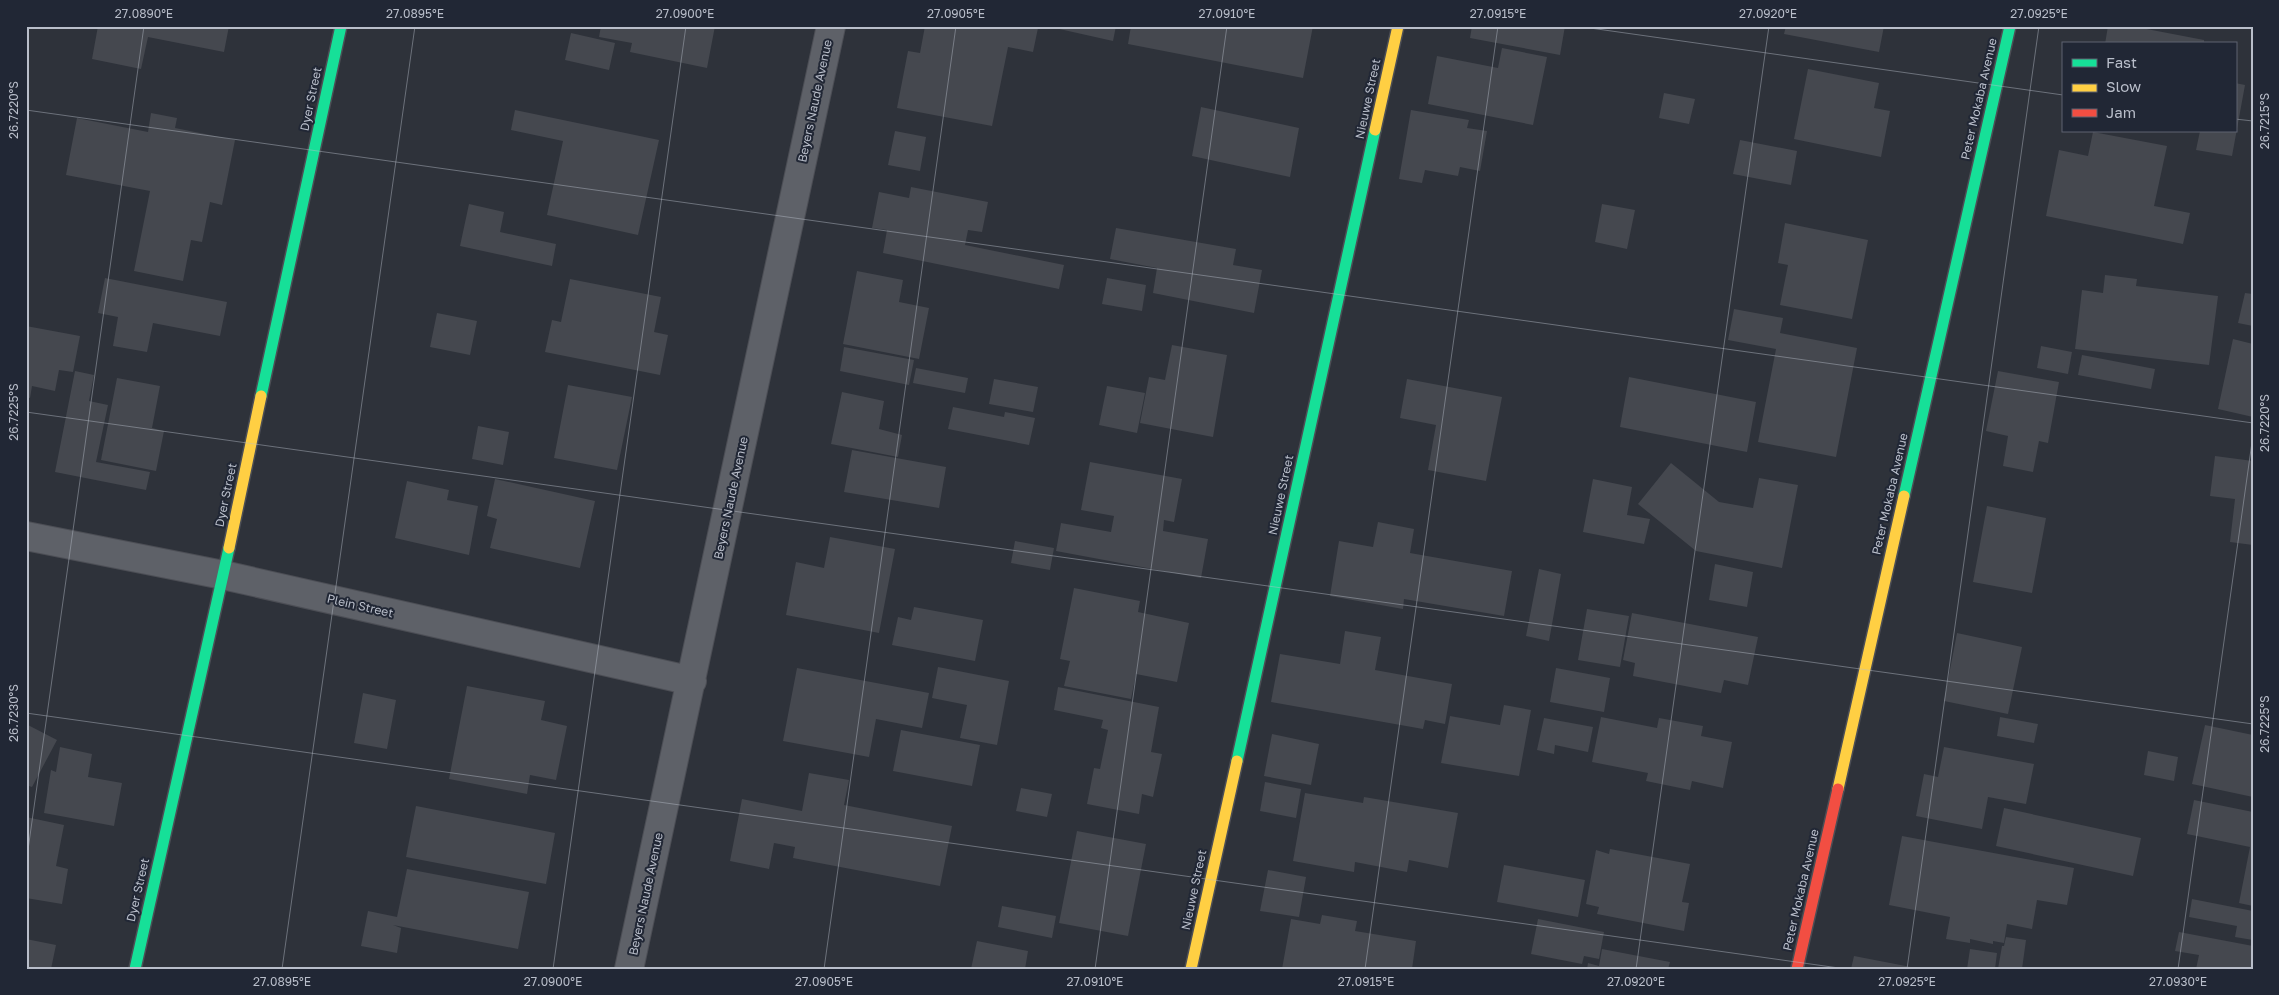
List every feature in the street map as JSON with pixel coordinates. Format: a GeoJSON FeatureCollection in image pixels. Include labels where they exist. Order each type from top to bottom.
{"type":"FeatureCollection","features":[{"type":"Feature","properties":{"kind":"street","name":"Dyer Street"},"geometry":{"type":"LineString","coordinates":[[135,969],[223,575],[341,26]]}},
{"type":"Feature","properties":{"kind":"street","name":"Beyers Naude Avenue"},"geometry":{"type":"LineString","coordinates":[[630,969],[831,26]]}},
{"type":"Feature","properties":{"kind":"street","name":"Nieuwe Street"},"geometry":{"type":"LineString","coordinates":[[1191,969],[1398,26]]}},
{"type":"Feature","properties":{"kind":"street","name":"Peter Mokaba Avenue"},"geometry":{"type":"LineString","coordinates":[[1797,969],[2010,26]]}},
{"type":"Feature","properties":{"kind":"street","name":"Plein Street"},"geometry":{"type":"LineString","coordinates":[[26,536],[223,575],[692,681]]}},
{"type":"Feature","properties":{"kind":"building"},"geometry":{"type":"Polygon","coordinates":[[[98,26],[229,26],[224,52],[148,37],[141,69],[92,59],[98,26]]]}},
{"type":"Feature","properties":{"kind":"building"},"geometry":{"type":"Polygon","coordinates":[[[601,26],[715,26],[707,68],[630,52],[632,43],[599,37],[601,26]]]}},
{"type":"Feature","properties":{"kind":"building"},"geometry":{"type":"Polygon","coordinates":[[[925,26],[1038,28],[1033,52],[1008,47],[992,126],[897,108],[908,51],[920,53],[925,26]]]}},
{"type":"Feature","properties":{"kind":"building"},"geometry":{"type":"Polygon","coordinates":[[[1046,26],[1116,26],[1113,41],[1046,26]]]}},
{"type":"Feature","properties":{"kind":"building"},"geometry":{"type":"Polygon","coordinates":[[[1131,26],[1313,26],[1303,78],[1128,44],[1131,26]]]}},
{"type":"Feature","properties":{"kind":"building"},"geometry":{"type":"Polygon","coordinates":[[[1472,26],[1565,26],[1560,55],[1470,38],[1472,26]]]}},
{"type":"Feature","properties":{"kind":"building"},"geometry":{"type":"Polygon","coordinates":[[[1786,26],[1884,26],[1879,52],[1784,34],[1786,26]]]}},
{"type":"Feature","properties":{"kind":"building"},"geometry":{"type":"Polygon","coordinates":[[[2108,26],[2131,26],[2204,40],[2204,42],[2105,42],[2108,26]]]}},
{"type":"Feature","properties":{"kind":"building"},"geometry":{"type":"Polygon","coordinates":[[[571,33],[615,43],[609,70],[565,60],[571,33]]]}},
{"type":"Feature","properties":{"kind":"building"},"geometry":{"type":"Polygon","coordinates":[[[1502,48],[1547,57],[1533,125],[1428,104],[1437,56],[1498,68],[1502,48]]]}},
{"type":"Feature","properties":{"kind":"building"},"geometry":{"type":"Polygon","coordinates":[[[1808,69],[1879,83],[1874,108],[1890,111],[1881,157],[1794,139],[1808,69]]]}},
{"type":"Feature","properties":{"kind":"building"},"geometry":{"type":"Polygon","coordinates":[[[2236,83],[2245,85],[2232,156],[2196,150],[2200,132],[2236,132],[2236,83]]]}},
{"type":"Feature","properties":{"kind":"building"},"geometry":{"type":"Polygon","coordinates":[[[1664,93],[1695,99],[1689,124],[1659,118],[1664,93]]]}},
{"type":"Feature","properties":{"kind":"building"},"geometry":{"type":"Polygon","coordinates":[[[1201,107],[1299,128],[1290,177],[1192,156],[1201,107]]]}},
{"type":"Feature","properties":{"kind":"building"},"geometry":{"type":"Polygon","coordinates":[[[515,110],[659,140],[638,235],[547,215],[563,141],[511,130],[515,110]]]}},
{"type":"Feature","properties":{"kind":"building"},"geometry":{"type":"Polygon","coordinates":[[[1411,110],[1469,120],[1467,128],[1487,131],[1480,171],[1460,167],[1458,176],[1425,170],[1422,183],[1399,179],[1411,110]]]}},
{"type":"Feature","properties":{"kind":"building"},"geometry":{"type":"Polygon","coordinates":[[[151,113],[177,118],[175,128],[235,140],[222,205],[210,202],[202,242],[191,240],[183,281],[134,271],[150,191],[66,175],[77,118],[148,132],[151,113]]]}},
{"type":"Feature","properties":{"kind":"building"},"geometry":{"type":"Polygon","coordinates":[[[895,131],[926,137],[920,171],[888,165],[895,131]]]}},
{"type":"Feature","properties":{"kind":"building"},"geometry":{"type":"Polygon","coordinates":[[[2093,132],[2167,146],[2154,206],[2190,213],[2183,244],[2046,216],[2059,150],[2088,156],[2093,132]]]}},
{"type":"Feature","properties":{"kind":"building"},"geometry":{"type":"Polygon","coordinates":[[[1740,140],[1797,151],[1791,185],[1733,174],[1740,140]]]}},
{"type":"Feature","properties":{"kind":"building"},"geometry":{"type":"Polygon","coordinates":[[[911,187],[988,202],[982,232],[968,230],[965,245],[1064,265],[1059,289],[883,253],[887,230],[872,228],[879,192],[909,198],[911,187]]]}},
{"type":"Feature","properties":{"kind":"building"},"geometry":{"type":"Polygon","coordinates":[[[469,204],[504,212],[500,232],[556,244],[552,266],[460,246],[469,204]]]}},
{"type":"Feature","properties":{"kind":"building"},"geometry":{"type":"Polygon","coordinates":[[[1602,204],[1635,210],[1627,249],[1595,242],[1602,204]]]}},
{"type":"Feature","properties":{"kind":"building"},"geometry":{"type":"Polygon","coordinates":[[[1785,223],[1868,240],[1852,319],[1780,305],[1788,265],[1778,263],[1785,223]]]}},
{"type":"Feature","properties":{"kind":"building"},"geometry":{"type":"Polygon","coordinates":[[[1116,228],[1236,249],[1233,265],[1262,270],[1254,313],[1153,293],[1157,268],[1110,259],[1116,228]]]}},
{"type":"Feature","properties":{"kind":"building"},"geometry":{"type":"Polygon","coordinates":[[[857,271],[903,280],[899,302],[929,308],[919,359],[843,344],[857,271]]]}},
{"type":"Feature","properties":{"kind":"building"},"geometry":{"type":"Polygon","coordinates":[[[2105,275],[2137,279],[2136,286],[2218,296],[2209,365],[2075,349],[2082,290],[2103,293],[2105,275]]]}},
{"type":"Feature","properties":{"kind":"building"},"geometry":{"type":"Polygon","coordinates":[[[105,278],[227,302],[220,336],[153,323],[147,352],[113,346],[118,317],[98,313],[105,278]]]}},
{"type":"Feature","properties":{"kind":"building"},"geometry":{"type":"Polygon","coordinates":[[[1107,278],[1146,285],[1142,311],[1102,304],[1107,278]]]}},
{"type":"Feature","properties":{"kind":"building"},"geometry":{"type":"Polygon","coordinates":[[[570,279],[661,297],[654,332],[668,335],[660,375],[545,352],[552,320],[561,322],[570,279]]]}},
{"type":"Feature","properties":{"kind":"building"},"geometry":{"type":"Polygon","coordinates":[[[2245,293],[2253,294],[2253,326],[2238,323],[2245,293]]]}},
{"type":"Feature","properties":{"kind":"building"},"geometry":{"type":"Polygon","coordinates":[[[1734,309],[1783,318],[1780,333],[1857,348],[1836,457],[1758,442],[1776,349],[1728,340],[1734,309]]]}},
{"type":"Feature","properties":{"kind":"building"},"geometry":{"type":"Polygon","coordinates":[[[437,313],[477,321],[470,355],[430,347],[437,313]]]}},
{"type":"Feature","properties":{"kind":"building"},"geometry":{"type":"Polygon","coordinates":[[[26,326],[80,336],[73,372],[59,370],[55,391],[32,386],[30,398],[26,397],[26,326]]]}},
{"type":"Feature","properties":{"kind":"building"},"geometry":{"type":"Polygon","coordinates":[[[2233,339],[2253,344],[2253,417],[2218,409],[2233,339]]]}},
{"type":"Feature","properties":{"kind":"building"},"geometry":{"type":"Polygon","coordinates":[[[1172,345],[1227,355],[1213,437],[1140,423],[1149,377],[1165,380],[1172,345]]]}},
{"type":"Feature","properties":{"kind":"building"},"geometry":{"type":"Polygon","coordinates":[[[2041,346],[2072,352],[2068,374],[2037,368],[2041,346]]]}},
{"type":"Feature","properties":{"kind":"building"},"geometry":{"type":"Polygon","coordinates":[[[844,347],[914,360],[909,385],[840,371],[844,347]]]}},
{"type":"Feature","properties":{"kind":"building"},"geometry":{"type":"Polygon","coordinates":[[[2082,355],[2155,369],[2151,389],[2078,375],[2082,355]]]}},
{"type":"Feature","properties":{"kind":"building"},"geometry":{"type":"Polygon","coordinates":[[[916,368],[968,378],[965,393],[913,383],[916,368]]]}},
{"type":"Feature","properties":{"kind":"building"},"geometry":{"type":"Polygon","coordinates":[[[75,371],[94,375],[89,401],[108,405],[96,462],[150,472],[146,490],[55,472],[75,371]]]}},
{"type":"Feature","properties":{"kind":"building"},"geometry":{"type":"Polygon","coordinates":[[[1998,371],[2059,382],[2048,443],[2039,441],[2033,472],[2003,466],[2008,436],[1986,431],[1998,371]]]}},
{"type":"Feature","properties":{"kind":"building"},"geometry":{"type":"Polygon","coordinates":[[[1629,377],[1756,402],[1747,452],[1620,427],[1629,377]]]}},
{"type":"Feature","properties":{"kind":"building"},"geometry":{"type":"Polygon","coordinates":[[[117,378],[160,386],[152,428],[164,431],[156,471],[101,460],[117,378]]]}},
{"type":"Feature","properties":{"kind":"building"},"geometry":{"type":"Polygon","coordinates":[[[994,379],[1038,387],[1033,412],[989,404],[994,379]]]}},
{"type":"Feature","properties":{"kind":"building"},"geometry":{"type":"Polygon","coordinates":[[[1407,379],[1502,397],[1486,481],[1428,470],[1436,425],[1400,418],[1407,379]]]}},
{"type":"Feature","properties":{"kind":"building"},"geometry":{"type":"Polygon","coordinates":[[[568,385],[632,397],[617,470],[554,458],[568,385]]]}},
{"type":"Feature","properties":{"kind":"building"},"geometry":{"type":"Polygon","coordinates":[[[1107,386],[1145,393],[1137,433],[1099,425],[1107,386]]]}},
{"type":"Feature","properties":{"kind":"building"},"geometry":{"type":"Polygon","coordinates":[[[842,392],[884,401],[879,429],[902,435],[898,457],[831,444],[842,392]]]}},
{"type":"Feature","properties":{"kind":"building"},"geometry":{"type":"Polygon","coordinates":[[[953,407],[1004,417],[1005,412],[1035,418],[1029,445],[948,429],[953,407]]]}},
{"type":"Feature","properties":{"kind":"building"},"geometry":{"type":"Polygon","coordinates":[[[478,426],[509,432],[503,465],[472,459],[478,426]]]}},
{"type":"Feature","properties":{"kind":"building"},"geometry":{"type":"Polygon","coordinates":[[[852,450],[946,467],[939,508],[844,492],[852,450]]]}},
{"type":"Feature","properties":{"kind":"building"},"geometry":{"type":"Polygon","coordinates":[[[2215,456],[2253,461],[2253,545],[2230,542],[2235,499],[2210,496],[2215,456]]]}},
{"type":"Feature","properties":{"kind":"building"},"geometry":{"type":"Polygon","coordinates":[[[1090,462],[1182,479],[1174,522],[1164,520],[1163,531],[1208,539],[1201,578],[1056,551],[1061,523],[1111,532],[1114,516],[1081,510],[1090,462]]]}},
{"type":"Feature","properties":{"kind":"building"},"geometry":{"type":"Polygon","coordinates":[[[1671,463],[1719,502],[1753,508],[1759,478],[1798,485],[1782,568],[1696,551],[1638,504],[1671,463]]]}},
{"type":"Feature","properties":{"kind":"building"},"geometry":{"type":"Polygon","coordinates":[[[495,479],[595,501],[580,568],[490,548],[497,519],[487,516],[495,479]]]}},
{"type":"Feature","properties":{"kind":"building"},"geometry":{"type":"Polygon","coordinates":[[[1593,479],[1632,487],[1627,515],[1650,519],[1644,544],[1583,532],[1593,479]]]}},
{"type":"Feature","properties":{"kind":"building"},"geometry":{"type":"Polygon","coordinates":[[[407,481],[449,490],[447,500],[478,506],[469,555],[395,538],[407,481]]]}},
{"type":"Feature","properties":{"kind":"building"},"geometry":{"type":"Polygon","coordinates":[[[1987,506],[2046,518],[2032,593],[1973,582],[1987,506]]]}},
{"type":"Feature","properties":{"kind":"building"},"geometry":{"type":"Polygon","coordinates":[[[1378,522],[1414,529],[1410,553],[1512,571],[1504,616],[1404,599],[1403,609],[1330,596],[1339,541],[1373,547],[1378,522]]]}},
{"type":"Feature","properties":{"kind":"building"},"geometry":{"type":"Polygon","coordinates":[[[830,537],[895,549],[879,633],[786,615],[796,562],[824,568],[830,537]]]}},
{"type":"Feature","properties":{"kind":"building"},"geometry":{"type":"Polygon","coordinates":[[[1015,541],[1054,548],[1050,570],[1011,563],[1015,541]]]}},
{"type":"Feature","properties":{"kind":"building"},"geometry":{"type":"Polygon","coordinates":[[[1715,564],[1753,572],[1747,607],[1709,600],[1715,564]]]}},
{"type":"Feature","properties":{"kind":"building"},"geometry":{"type":"Polygon","coordinates":[[[1539,569],[1561,574],[1549,641],[1526,636],[1539,569]]]}},
{"type":"Feature","properties":{"kind":"building"},"geometry":{"type":"Polygon","coordinates":[[[1074,588],[1140,601],[1138,612],[1189,623],[1177,682],[1136,674],[1131,699],[1064,686],[1070,661],[1060,659],[1074,588]]]}},
{"type":"Feature","properties":{"kind":"building"},"geometry":{"type":"Polygon","coordinates":[[[914,607],[983,620],[975,661],[892,645],[898,617],[911,620],[914,607]]]}},
{"type":"Feature","properties":{"kind":"building"},"geometry":{"type":"Polygon","coordinates":[[[1587,609],[1629,616],[1620,667],[1578,660],[1587,609]]]}},
{"type":"Feature","properties":{"kind":"building"},"geometry":{"type":"Polygon","coordinates":[[[1632,613],[1758,637],[1748,685],[1724,680],[1721,693],[1633,676],[1635,663],[1623,660],[1632,613]]]}},
{"type":"Feature","properties":{"kind":"building"},"geometry":{"type":"Polygon","coordinates":[[[1345,631],[1381,637],[1375,670],[1452,684],[1445,724],[1425,720],[1423,729],[1271,702],[1280,654],[1340,664],[1345,631]]]}},
{"type":"Feature","properties":{"kind":"building"},"geometry":{"type":"Polygon","coordinates":[[[1957,633],[2022,647],[2008,714],[1944,701],[1957,633]]]}},
{"type":"Feature","properties":{"kind":"building"},"geometry":{"type":"Polygon","coordinates":[[[938,667],[1009,681],[997,745],[960,738],[967,705],[932,698],[938,667]]]}},
{"type":"Feature","properties":{"kind":"building"},"geometry":{"type":"Polygon","coordinates":[[[797,668],[929,693],[922,728],[876,719],[869,757],[783,741],[797,668]]]}},
{"type":"Feature","properties":{"kind":"building"},"geometry":{"type":"Polygon","coordinates":[[[1556,668],[1610,678],[1604,712],[1550,702],[1556,668]]]}},
{"type":"Feature","properties":{"kind":"building"},"geometry":{"type":"Polygon","coordinates":[[[467,686],[545,701],[541,720],[567,726],[556,780],[530,775],[527,794],[449,779],[467,686]]]}},
{"type":"Feature","properties":{"kind":"building"},"geometry":{"type":"Polygon","coordinates":[[[1058,687],[1159,707],[1151,752],[1162,754],[1153,797],[1142,794],[1139,814],[1087,804],[1094,768],[1100,769],[1108,730],[1101,728],[1103,720],[1054,710],[1058,687]]]}},
{"type":"Feature","properties":{"kind":"building"},"geometry":{"type":"Polygon","coordinates":[[[363,693],[396,700],[387,749],[354,743],[363,693]]]}},
{"type":"Feature","properties":{"kind":"building"},"geometry":{"type":"Polygon","coordinates":[[[1504,705],[1531,710],[1519,776],[1441,763],[1450,716],[1500,725],[1504,705]]]}},
{"type":"Feature","properties":{"kind":"building"},"geometry":{"type":"Polygon","coordinates":[[[1601,717],[1657,728],[1659,718],[1703,726],[1701,736],[1732,742],[1723,788],[1692,781],[1690,790],[1646,781],[1648,773],[1592,762],[1601,717]]]}},
{"type":"Feature","properties":{"kind":"building"},"geometry":{"type":"Polygon","coordinates":[[[2000,717],[2038,724],[2034,743],[1997,736],[2000,717]]]}},
{"type":"Feature","properties":{"kind":"building"},"geometry":{"type":"Polygon","coordinates":[[[1544,718],[1593,727],[1588,752],[1555,745],[1554,754],[1537,750],[1544,718]]]}},
{"type":"Feature","properties":{"kind":"building"},"geometry":{"type":"Polygon","coordinates":[[[26,724],[57,740],[32,787],[26,785],[26,724]]]}},
{"type":"Feature","properties":{"kind":"building"},"geometry":{"type":"Polygon","coordinates":[[[2205,725],[2253,735],[2253,797],[2192,784],[2205,725]]]}},
{"type":"Feature","properties":{"kind":"building"},"geometry":{"type":"Polygon","coordinates":[[[901,730],[980,745],[972,786],[893,771],[901,730]]]}},
{"type":"Feature","properties":{"kind":"building"},"geometry":{"type":"Polygon","coordinates":[[[1272,734],[1319,744],[1311,785],[1264,776],[1272,734]]]}},
{"type":"Feature","properties":{"kind":"building"},"geometry":{"type":"Polygon","coordinates":[[[60,747],[92,754],[88,777],[122,783],[114,826],[44,813],[51,770],[56,772],[60,747]]]}},
{"type":"Feature","properties":{"kind":"building"},"geometry":{"type":"Polygon","coordinates":[[[1944,747],[2034,764],[2026,804],[1988,797],[1982,829],[1916,816],[1924,774],[1938,777],[1944,747]]]}},
{"type":"Feature","properties":{"kind":"building"},"geometry":{"type":"Polygon","coordinates":[[[2148,751],[2178,757],[2174,781],[2144,775],[2148,751]]]}},
{"type":"Feature","properties":{"kind":"building"},"geometry":{"type":"Polygon","coordinates":[[[809,773],[849,780],[844,805],[952,826],[940,886],[793,858],[795,847],[774,843],[769,869],[730,861],[742,799],[802,811],[809,773]]]}},
{"type":"Feature","properties":{"kind":"building"},"geometry":{"type":"Polygon","coordinates":[[[1265,782],[1301,789],[1296,818],[1260,811],[1265,782]]]}},
{"type":"Feature","properties":{"kind":"building"},"geometry":{"type":"Polygon","coordinates":[[[1021,788],[1052,794],[1047,817],[1016,811],[1021,788]]]}},
{"type":"Feature","properties":{"kind":"building"},"geometry":{"type":"Polygon","coordinates":[[[1305,793],[1363,803],[1364,797],[1458,813],[1448,868],[1409,860],[1407,872],[1355,862],[1354,872],[1293,861],[1305,793]]]}},
{"type":"Feature","properties":{"kind":"building"},"geometry":{"type":"Polygon","coordinates":[[[2194,800],[2253,812],[2253,906],[2239,903],[2250,847],[2187,834],[2194,800]]]}},
{"type":"Feature","properties":{"kind":"building"},"geometry":{"type":"Polygon","coordinates":[[[416,806],[555,833],[546,884],[406,857],[416,806]]]}},
{"type":"Feature","properties":{"kind":"building"},"geometry":{"type":"Polygon","coordinates":[[[2004,808],[2141,838],[2133,876],[1996,846],[2004,808]]]}},
{"type":"Feature","properties":{"kind":"building"},"geometry":{"type":"Polygon","coordinates":[[[26,817],[64,825],[56,866],[68,869],[62,904],[26,898],[26,817]]]}},
{"type":"Feature","properties":{"kind":"building"},"geometry":{"type":"Polygon","coordinates":[[[1077,831],[1146,844],[1128,936],[1059,923],[1077,831]]]}},
{"type":"Feature","properties":{"kind":"building"},"geometry":{"type":"Polygon","coordinates":[[[1902,836],[2074,868],[2067,905],[2037,900],[2032,929],[2007,924],[2004,943],[1993,941],[1993,944],[1970,939],[1970,943],[1946,939],[1950,917],[1889,905],[1902,836]]]}},
{"type":"Feature","properties":{"kind":"building"},"geometry":{"type":"Polygon","coordinates":[[[1610,849],[1690,864],[1682,902],[1689,903],[1684,931],[1597,914],[1599,907],[1586,904],[1596,850],[1609,854],[1610,849]]]}},
{"type":"Feature","properties":{"kind":"building"},"geometry":{"type":"Polygon","coordinates":[[[1504,865],[1585,880],[1578,917],[1497,902],[1504,865]]]}},
{"type":"Feature","properties":{"kind":"building"},"geometry":{"type":"Polygon","coordinates":[[[407,869],[529,892],[518,949],[393,925],[401,928],[397,953],[361,946],[368,911],[397,917],[407,869]]]}},
{"type":"Feature","properties":{"kind":"building"},"geometry":{"type":"Polygon","coordinates":[[[1268,870],[1306,877],[1299,917],[1260,911],[1268,870]]]}},
{"type":"Feature","properties":{"kind":"building"},"geometry":{"type":"Polygon","coordinates":[[[2192,899],[2253,911],[2253,940],[2235,937],[2237,926],[2189,917],[2192,899]]]}},
{"type":"Feature","properties":{"kind":"building"},"geometry":{"type":"Polygon","coordinates":[[[1002,906],[1056,916],[1052,938],[998,927],[1002,906]]]}},
{"type":"Feature","properties":{"kind":"building"},"geometry":{"type":"Polygon","coordinates":[[[1322,915],[1357,921],[1355,931],[1416,941],[1412,969],[1282,969],[1291,919],[1320,924],[1322,915]]]}},
{"type":"Feature","properties":{"kind":"building"},"geometry":{"type":"Polygon","coordinates":[[[1538,919],[1604,932],[1599,959],[1584,956],[1582,964],[1531,954],[1538,919]]]}},
{"type":"Feature","properties":{"kind":"building"},"geometry":{"type":"Polygon","coordinates":[[[2179,932],[2253,946],[2253,969],[2196,969],[2199,955],[2175,951],[2179,932]]]}},
{"type":"Feature","properties":{"kind":"building"},"geometry":{"type":"Polygon","coordinates":[[[2006,937],[2026,940],[2022,969],[1998,969],[2002,946],[2004,946],[2006,937]]]}},
{"type":"Feature","properties":{"kind":"building"},"geometry":{"type":"Polygon","coordinates":[[[26,939],[56,945],[51,969],[26,969],[26,939]]]}},
{"type":"Feature","properties":{"kind":"building"},"geometry":{"type":"Polygon","coordinates":[[[977,941],[1028,951],[1025,969],[971,969],[977,941]]]}},
{"type":"Feature","properties":{"kind":"building"},"geometry":{"type":"Polygon","coordinates":[[[1602,949],[1670,962],[1668,969],[1587,969],[1588,963],[1599,966],[1602,949]]]}},
{"type":"Feature","properties":{"kind":"building"},"geometry":{"type":"Polygon","coordinates":[[[1970,949],[1997,953],[1995,969],[1967,969],[1970,949]]]}},
{"type":"Feature","properties":{"kind":"building"},"geometry":{"type":"Polygon","coordinates":[[[1854,956],[1916,968],[1916,969],[1851,969],[1854,956]]]}},
{"type":"Feature","properties":{"kind":"traffic: fast"},"geometry":{"type":"LineString","coordinates":[[261,396],[341,26]]}},
{"type":"Feature","properties":{"kind":"traffic: fast"},"geometry":{"type":"LineString","coordinates":[[1904,496],[2010,26]]}},
{"type":"Feature","properties":{"kind":"traffic: fast"},"geometry":{"type":"LineString","coordinates":[[1237,761],[1375,130]]}},
{"type":"Feature","properties":{"kind":"traffic: fast"},"geometry":{"type":"LineString","coordinates":[[135,969],[229,548]]}},
{"type":"Feature","properties":{"kind":"traffic: slow"},"geometry":{"type":"LineString","coordinates":[[1375,130],[1398,26]]}},
{"type":"Feature","properties":{"kind":"traffic: slow"},"geometry":{"type":"LineString","coordinates":[[229,548],[261,396]]}},
{"type":"Feature","properties":{"kind":"traffic: slow"},"geometry":{"type":"LineString","coordinates":[[1838,789],[1904,496]]}},
{"type":"Feature","properties":{"kind":"traffic: slow"},"geometry":{"type":"LineString","coordinates":[[1191,969],[1237,761]]}},
{"type":"Feature","properties":{"kind":"traffic: jam"},"geometry":{"type":"LineString","coordinates":[[1797,969],[1838,789]]}}]}
